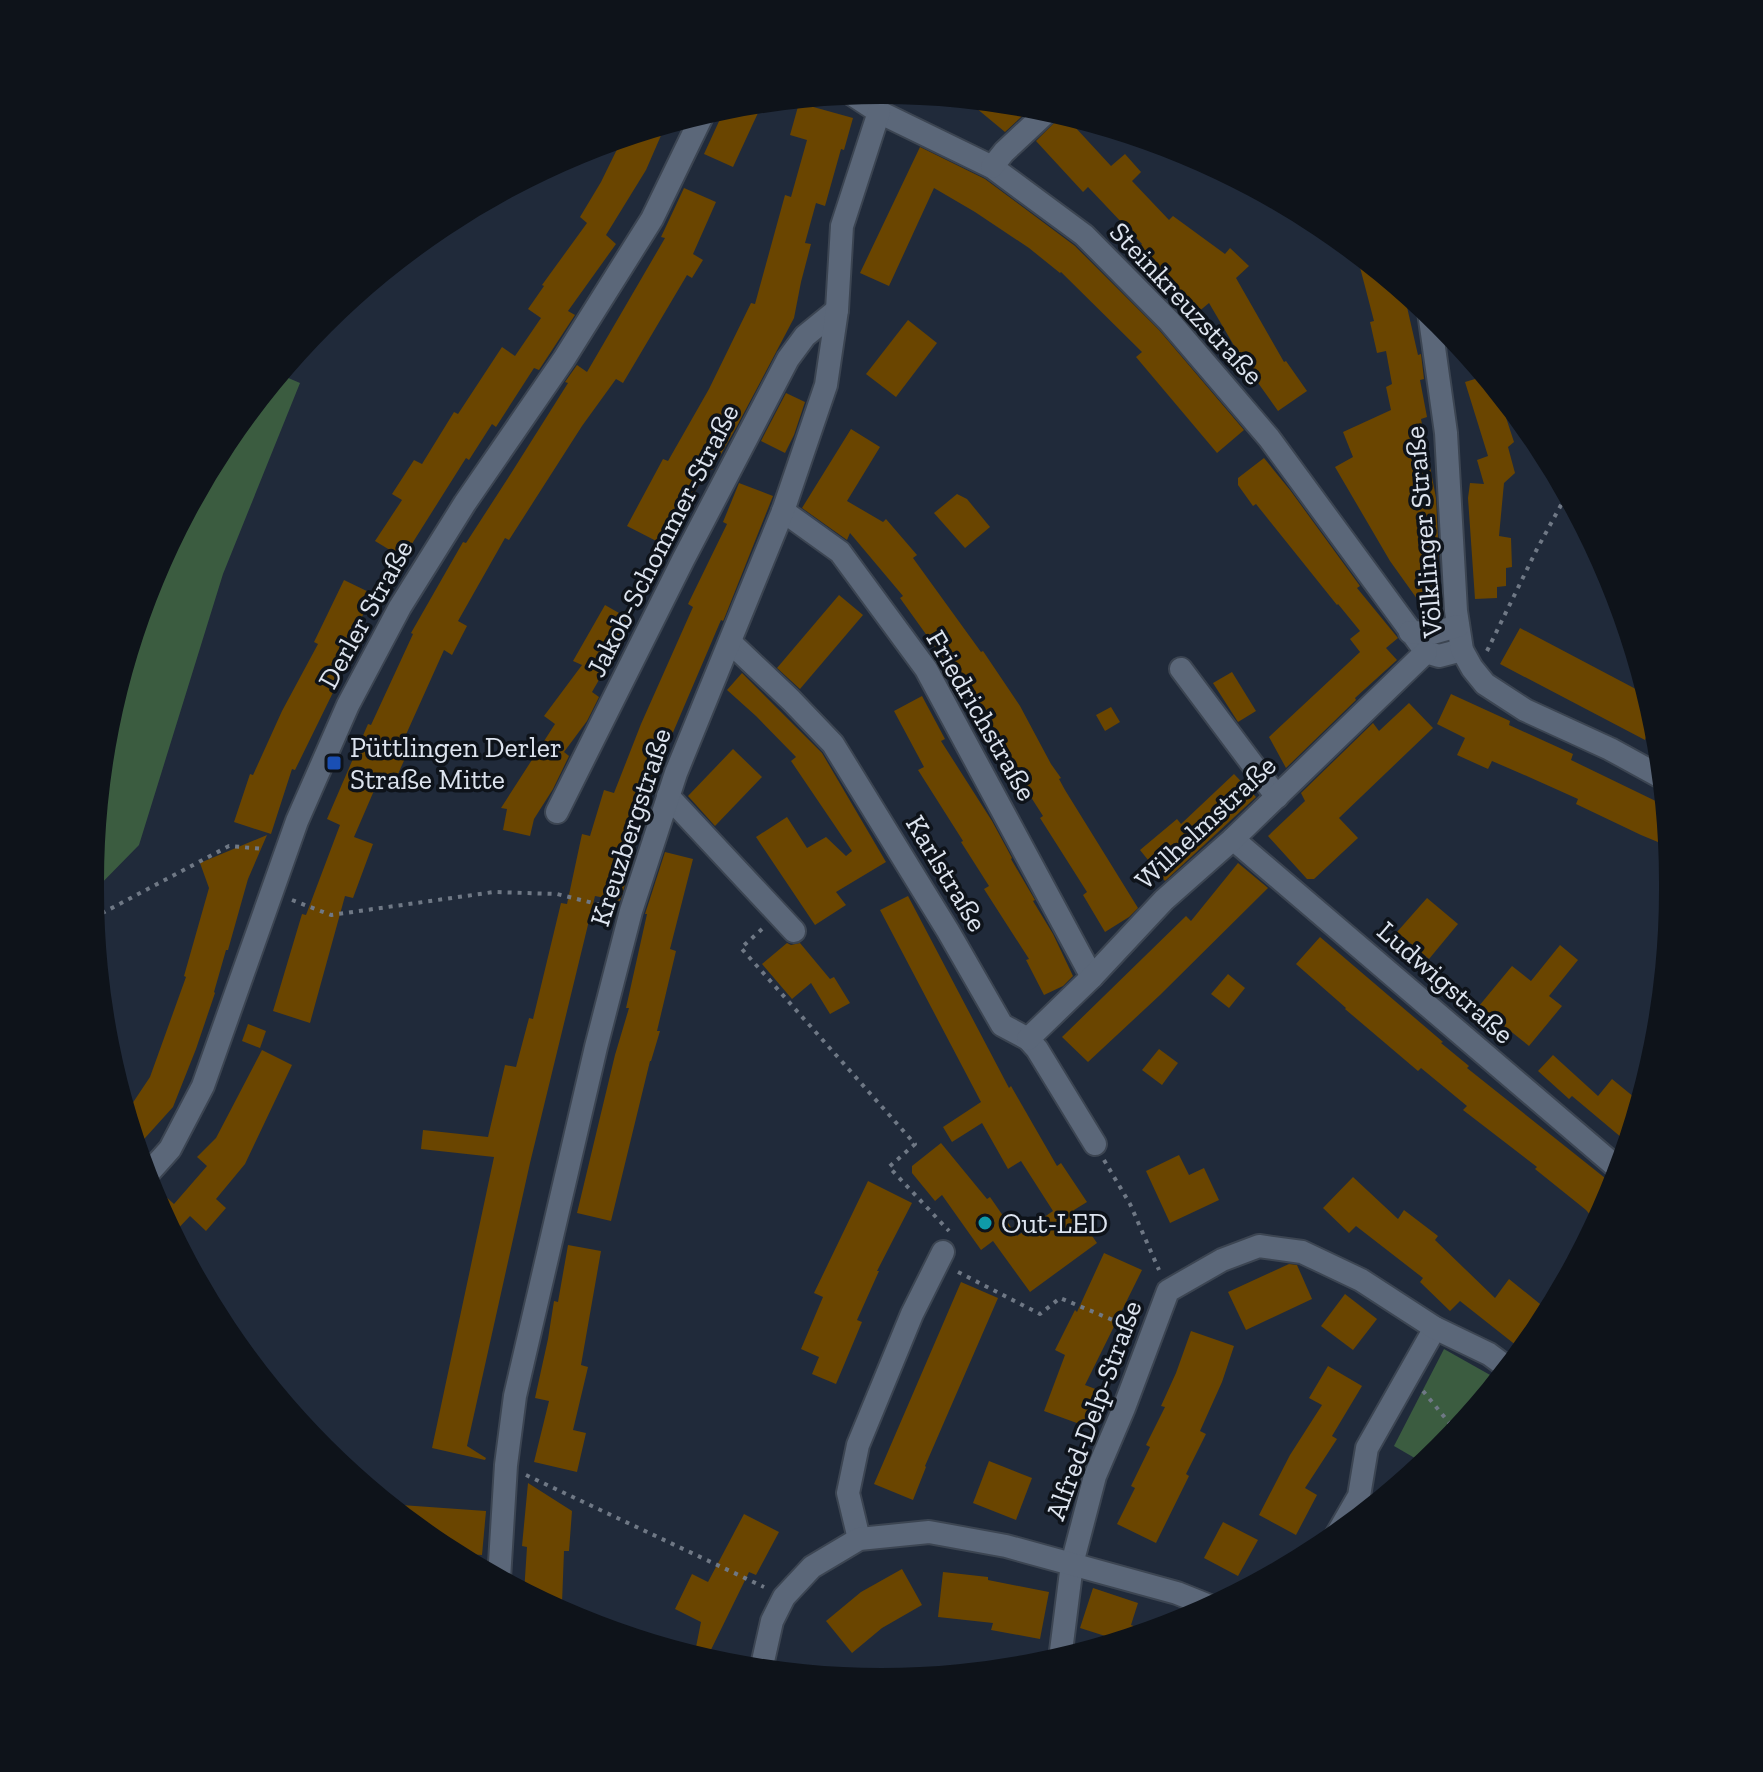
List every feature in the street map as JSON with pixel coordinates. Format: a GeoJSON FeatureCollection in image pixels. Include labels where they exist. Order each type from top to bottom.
{"type":"FeatureCollection","features":[{"type":"Feature","properties":{"kind":"street","name":"Steinkreuzstraße"},"geometry":{"type":"LineString","coordinates":[[868,105],[992,167],[1084,235],[1169,321],[1269,438],[1426,652]]}},
{"type":"Feature","properties":{"kind":"street","name":"Kreuzbergstraße"},"geometry":{"type":"LineString","coordinates":[[498,1567],[515,1396],[596,1047],[631,911],[676,773],[783,511],[826,385],[837,310],[842,226],[879,112]]}},
{"type":"Feature","properties":{"kind":"street"},"geometry":{"type":"LineString","coordinates":[[992,167],[1038,120]]}},
{"type":"Feature","properties":{"kind":"street","name":"Derler Straße"},"geometry":{"type":"LineString","coordinates":[[155,1166],[170,1149],[203,1086],[297,821],[348,705],[400,607],[465,503],[564,359],[652,219],[697,126]]}},
{"type":"Feature","properties":{"kind":"street","name":"Jakob-Schommer-Straße"},"geometry":{"type":"LineString","coordinates":[[557,812],[788,359],[805,336],[837,310]]}},
{"type":"Feature","properties":{"kind":"street","name":"Völklinger Straße"},"geometry":{"type":"LineString","coordinates":[[1432,333],[1446,433],[1458,626],[1467,659],[1485,684],[1525,710],[1651,771]]}},
{"type":"Feature","properties":{"kind":"street","name":"Friedrichstraße"},"geometry":{"type":"LineString","coordinates":[[783,511],[840,552],[926,669],[1092,977]]}},
{"type":"Feature","properties":{"kind":"street"},"geometry":{"type":"LineString","coordinates":[[1410,632],[1433,633],[1458,626]]}},
{"type":"Feature","properties":{"kind":"street","name":"Karlstraße"},"geometry":{"type":"LineString","coordinates":[[730,642],[833,744],[1002,1025],[1028,1039],[1037,1049],[1095,1144]]}},
{"type":"Feature","properties":{"kind":"street"},"geometry":{"type":"LineString","coordinates":[[1426,652],[1467,659]]}},
{"type":"Feature","properties":{"kind":"street","name":"Wilhelmstraße"},"geometry":{"type":"LineString","coordinates":[[1028,1039],[1164,900],[1233,839],[1426,652]]}},
{"type":"Feature","properties":{"kind":"street"},"geometry":{"type":"LineString","coordinates":[[1181,669],[1277,797]]}},
{"type":"Feature","properties":{"kind":"street"},"geometry":{"type":"LineString","coordinates":[[668,796],[794,931]]}},
{"type":"Feature","properties":{"kind":"street","name":"Ludwigstraße"},"geometry":{"type":"LineString","coordinates":[[1233,839],[1610,1161]]}},
{"type":"Feature","properties":{"kind":"street","name":"Alfred-Delp-Straße"},"geometry":{"type":"LineString","coordinates":[[1062,1647],[1072,1564],[1095,1476],[1168,1291],[1222,1260],[1259,1246],[1302,1252],[1361,1280],[1435,1328],[1500,1362]]}},
{"type":"Feature","properties":{"kind":"street"},"geometry":{"type":"LineString","coordinates":[[859,1539],[848,1493],[858,1445],[912,1314],[941,1257]]}},
{"type":"Feature","properties":{"kind":"street"},"geometry":{"type":"LineString","coordinates":[[1351,1510],[1359,1496],[1367,1448],[1435,1328]]}},
{"type":"Feature","properties":{"kind":"street"},"geometry":{"type":"LineString","coordinates":[[764,1658],[772,1621],[784,1597],[812,1567],[859,1539],[929,1532],[1006,1546],[1197,1601]]}},
{"type":"Feature","properties":{"kind":"path"},"geometry":{"type":"LineString","coordinates":[[1467,659],[1485,654],[1561,505]]}},
{"type":"Feature","properties":{"kind":"path"},"geometry":{"type":"LineString","coordinates":[[105,912],[229,846],[286,851]]}},
{"type":"Feature","properties":{"kind":"path"},"geometry":{"type":"LineString","coordinates":[[271,892],[331,915],[494,892],[557,894],[631,911]]}},
{"type":"Feature","properties":{"kind":"path"},"geometry":{"type":"LineString","coordinates":[[778,914],[741,948],[915,1144],[889,1167],[952,1234],[941,1257],[1040,1314],[1060,1298],[1150,1335]]}},
{"type":"Feature","properties":{"kind":"path"},"geometry":{"type":"LineString","coordinates":[[1095,1144],[1130,1204],[1168,1291]]}},
{"type":"Feature","properties":{"kind":"path"},"geometry":{"type":"LineString","coordinates":[[1409,1373],[1448,1422]]}},
{"type":"Feature","properties":{"kind":"path"},"geometry":{"type":"LineString","coordinates":[[506,1465],[784,1597]]}},
{"type":"Feature","properties":{"kind":"green space"},"geometry":{"type":"Polygon","coordinates":[[[289,378],[300,383],[223,574],[139,845],[104,880],[106,831],[119,730],[145,632],[163,584],[208,493],[235,450],[289,378]]]}},
{"type":"Feature","properties":{"kind":"green space"},"geometry":{"type":"Polygon","coordinates":[[[1444,1349],[1489,1375],[1413,1457],[1394,1446],[1444,1349]]]}},
{"type":"Feature","properties":{"kind":"building"},"geometry":{"type":"Polygon","coordinates":[[[815,108],[853,118],[825,206],[816,203],[805,243],[811,244],[794,318],[736,428],[712,470],[708,468],[666,546],[627,526],[663,459],[668,461],[709,389],[751,303],[755,304],[785,195],[791,197],[807,140],[790,135],[797,109],[815,108]]]}},
{"type":"Feature","properties":{"kind":"building"},"geometry":{"type":"Polygon","coordinates":[[[979,111],[1021,117],[1005,132],[979,111]]]}},
{"type":"Feature","properties":{"kind":"building"},"geometry":{"type":"Polygon","coordinates":[[[757,115],[733,167],[704,154],[719,121],[757,115]]]}},
{"type":"Feature","properties":{"kind":"building"},"geometry":{"type":"Polygon","coordinates":[[[1053,124],[1076,129],[1111,166],[1125,154],[1141,172],[1132,181],[1169,220],[1173,216],[1225,254],[1230,248],[1249,266],[1236,278],[1284,362],[1307,391],[1278,411],[1246,366],[1209,303],[1197,313],[1138,248],[1142,244],[1088,187],[1083,192],[1036,141],[1053,124]]]}},
{"type":"Feature","properties":{"kind":"building"},"geometry":{"type":"Polygon","coordinates":[[[661,136],[646,170],[606,235],[616,244],[568,311],[575,315],[539,370],[534,368],[496,427],[492,424],[469,460],[466,458],[403,558],[375,541],[402,500],[392,494],[414,460],[422,464],[454,412],[458,414],[502,347],[515,356],[541,318],[528,309],[587,223],[580,217],[616,151],[661,136]]]}},
{"type":"Feature","properties":{"kind":"building"},"geometry":{"type":"Polygon","coordinates":[[[920,147],[985,179],[1075,246],[1159,330],[1244,430],[1217,453],[1136,357],[1142,352],[1061,272],[975,212],[934,188],[889,286],[860,273],[920,147]]]}},
{"type":"Feature","properties":{"kind":"building"},"geometry":{"type":"Polygon","coordinates":[[[684,188],[716,202],[693,254],[703,260],[692,278],[687,275],[623,383],[616,379],[509,540],[505,538],[458,621],[467,626],[452,655],[444,650],[404,739],[412,743],[393,785],[379,779],[354,837],[373,844],[353,898],[345,896],[310,1023],[273,1011],[302,914],[306,915],[340,825],[327,819],[411,633],[463,542],[466,543],[510,475],[568,383],[565,382],[577,365],[587,372],[665,238],[661,237],[684,188]]]}},
{"type":"Feature","properties":{"kind":"building"},"geometry":{"type":"Polygon","coordinates":[[[1361,270],[1408,310],[1418,355],[1421,354],[1424,379],[1420,380],[1427,417],[1421,419],[1436,498],[1441,599],[1425,610],[1390,561],[1335,467],[1353,457],[1343,432],[1391,410],[1386,387],[1392,384],[1386,351],[1377,353],[1370,322],[1374,321],[1361,270]]]}},
{"type":"Feature","properties":{"kind":"building"},"geometry":{"type":"Polygon","coordinates":[[[908,320],[937,343],[896,397],[866,374],[908,320]]]}},
{"type":"Feature","properties":{"kind":"building"},"geometry":{"type":"Polygon","coordinates":[[[1474,379],[1498,408],[1507,421],[1514,442],[1508,447],[1515,473],[1504,483],[1499,536],[1511,538],[1512,567],[1506,568],[1506,586],[1497,587],[1497,598],[1475,599],[1468,498],[1470,483],[1484,484],[1477,460],[1488,456],[1465,382],[1474,379]]]}},
{"type":"Feature","properties":{"kind":"building"},"geometry":{"type":"Polygon","coordinates":[[[786,393],[805,402],[785,453],[761,441],[786,393]]]}},
{"type":"Feature","properties":{"kind":"building"},"geometry":{"type":"Polygon","coordinates":[[[851,429],[880,447],[847,501],[883,522],[886,519],[917,555],[913,558],[1020,706],[1065,790],[1138,908],[1105,932],[1083,895],[1087,892],[1040,818],[1043,816],[953,672],[900,598],[903,596],[850,533],[847,540],[802,508],[851,429]]]}},
{"type":"Feature","properties":{"kind":"building"},"geometry":{"type":"Polygon","coordinates":[[[1264,458],[1360,586],[1357,588],[1398,638],[1386,648],[1397,660],[1286,768],[1269,737],[1360,652],[1350,639],[1360,631],[1238,485],[1238,478],[1264,458]]]}},
{"type":"Feature","properties":{"kind":"building"},"geometry":{"type":"Polygon","coordinates":[[[739,483],[773,496],[724,619],[648,791],[645,790],[620,867],[636,850],[620,901],[595,896],[530,1163],[467,1446],[486,1458],[432,1448],[494,1157],[421,1149],[423,1130],[488,1137],[505,1065],[516,1067],[529,1018],[533,1019],[561,903],[567,904],[582,834],[590,836],[604,790],[614,793],[693,607],[688,604],[727,524],[723,522],[739,483]]]}},
{"type":"Feature","properties":{"kind":"building"},"geometry":{"type":"Polygon","coordinates":[[[957,494],[967,499],[990,527],[965,548],[934,513],[957,494]]]}},
{"type":"Feature","properties":{"kind":"building"},"geometry":{"type":"Polygon","coordinates":[[[344,580],[373,594],[338,667],[344,670],[295,770],[292,769],[271,834],[234,822],[250,774],[253,775],[282,711],[318,644],[314,642],[344,580]]]}},
{"type":"Feature","properties":{"kind":"building"},"geometry":{"type":"Polygon","coordinates":[[[839,595],[863,615],[800,689],[777,668],[839,595]]]}},
{"type":"Feature","properties":{"kind":"building"},"geometry":{"type":"Polygon","coordinates":[[[605,605],[633,621],[592,692],[599,697],[587,721],[564,752],[569,756],[534,819],[530,836],[503,830],[507,809],[501,808],[555,724],[544,716],[582,665],[573,661],[605,605]]]}},
{"type":"Feature","properties":{"kind":"building"},"geometry":{"type":"Polygon","coordinates":[[[1520,628],[1635,689],[1645,740],[1500,664],[1520,628]]]}},
{"type":"Feature","properties":{"kind":"building"},"geometry":{"type":"Polygon","coordinates":[[[1232,672],[1256,711],[1238,722],[1213,683],[1232,672]]]}},
{"type":"Feature","properties":{"kind":"building"},"geometry":{"type":"Polygon","coordinates":[[[742,673],[822,753],[886,862],[836,892],[846,905],[815,925],[756,837],[787,817],[807,848],[826,837],[846,856],[852,851],[791,761],[796,757],[727,690],[742,673]]]}},
{"type":"Feature","properties":{"kind":"building"},"geometry":{"type":"Polygon","coordinates":[[[1451,694],[1573,754],[1571,760],[1654,800],[1657,842],[1576,804],[1578,799],[1492,761],[1488,769],[1457,755],[1465,738],[1437,724],[1451,694]]]}},
{"type":"Feature","properties":{"kind":"building"},"geometry":{"type":"Polygon","coordinates":[[[922,696],[945,739],[941,741],[992,821],[1073,976],[1063,986],[1044,995],[1026,960],[1029,959],[984,889],[989,886],[918,770],[924,767],[894,711],[922,696]]]}},
{"type":"Feature","properties":{"kind":"building"},"geometry":{"type":"Polygon","coordinates":[[[1409,703],[1433,728],[1339,818],[1358,838],[1314,879],[1307,879],[1268,836],[1305,801],[1301,793],[1373,723],[1379,731],[1409,703]]]}},
{"type":"Feature","properties":{"kind":"building"},"geometry":{"type":"Polygon","coordinates":[[[1111,707],[1120,722],[1105,731],[1096,715],[1111,707]]]}},
{"type":"Feature","properties":{"kind":"building"},"geometry":{"type":"Polygon","coordinates":[[[733,749],[762,777],[715,826],[688,796],[733,749]]]}},
{"type":"Feature","properties":{"kind":"building"},"geometry":{"type":"Polygon","coordinates":[[[1234,774],[1256,797],[1165,881],[1140,850],[1177,819],[1181,824],[1234,774]]]}},
{"type":"Feature","properties":{"kind":"building"},"geometry":{"type":"Polygon","coordinates":[[[267,835],[248,879],[215,993],[173,1107],[145,1139],[133,1102],[150,1077],[186,977],[209,888],[200,863],[267,835]]]}},
{"type":"Feature","properties":{"kind":"building"},"geometry":{"type":"Polygon","coordinates":[[[665,852],[693,859],[670,949],[676,951],[657,1031],[660,1031],[611,1221],[577,1213],[629,1008],[626,1008],[645,914],[665,852]]]}},
{"type":"Feature","properties":{"kind":"building"},"geometry":{"type":"Polygon","coordinates":[[[1238,863],[1268,888],[1088,1062],[1062,1037],[1186,916],[1191,921],[1238,863]]]}},
{"type":"Feature","properties":{"kind":"building"},"geometry":{"type":"Polygon","coordinates":[[[908,896],[1009,1088],[1011,1086],[1057,1166],[1061,1163],[1087,1202],[1074,1210],[1097,1243],[1030,1292],[993,1241],[981,1250],[942,1195],[935,1201],[912,1173],[912,1166],[941,1143],[987,1199],[990,1197],[1017,1236],[1053,1211],[1021,1161],[1008,1169],[982,1123],[952,1142],[943,1127],[981,1102],[880,910],[908,896]]]}},
{"type":"Feature","properties":{"kind":"building"},"geometry":{"type":"Polygon","coordinates":[[[1427,898],[1458,924],[1429,959],[1397,932],[1427,898]]]}},
{"type":"Feature","properties":{"kind":"building"},"geometry":{"type":"Polygon","coordinates":[[[1320,937],[1443,1042],[1469,1066],[1467,1068],[1604,1177],[1589,1213],[1535,1169],[1537,1167],[1463,1110],[1467,1106],[1421,1068],[1418,1071],[1296,964],[1320,937]]]}},
{"type":"Feature","properties":{"kind":"building"},"geometry":{"type":"Polygon","coordinates":[[[787,943],[800,943],[830,979],[834,977],[850,1003],[830,1014],[811,983],[792,999],[762,964],[787,943]]]}},
{"type":"Feature","properties":{"kind":"building"},"geometry":{"type":"Polygon","coordinates":[[[1560,945],[1578,960],[1549,996],[1562,1006],[1529,1046],[1479,1006],[1512,966],[1531,981],[1560,945]]]}},
{"type":"Feature","properties":{"kind":"building"},"geometry":{"type":"Polygon","coordinates":[[[1228,974],[1245,988],[1229,1008],[1211,994],[1228,974]]]}},
{"type":"Feature","properties":{"kind":"building"},"geometry":{"type":"Polygon","coordinates":[[[248,1024],[266,1031],[260,1048],[242,1041],[248,1024]]]}},
{"type":"Feature","properties":{"kind":"building"},"geometry":{"type":"Polygon","coordinates":[[[1159,1049],[1178,1063],[1162,1085],[1142,1070],[1159,1049]]]}},
{"type":"Feature","properties":{"kind":"building"},"geometry":{"type":"Polygon","coordinates":[[[262,1050],[292,1065],[245,1164],[216,1199],[226,1208],[206,1231],[190,1216],[180,1226],[168,1198],[174,1204],[207,1166],[197,1157],[216,1138],[262,1050]]]}},
{"type":"Feature","properties":{"kind":"building"},"geometry":{"type":"Polygon","coordinates":[[[1553,1055],[1598,1096],[1612,1079],[1632,1095],[1619,1136],[1572,1096],[1569,1099],[1538,1071],[1553,1055]]]}},
{"type":"Feature","properties":{"kind":"building"},"geometry":{"type":"Polygon","coordinates":[[[1179,1155],[1189,1175],[1204,1168],[1219,1200],[1170,1223],[1146,1171],[1179,1155]]]}},
{"type":"Feature","properties":{"kind":"building"},"geometry":{"type":"Polygon","coordinates":[[[1353,1177],[1398,1219],[1404,1210],[1438,1236],[1435,1240],[1495,1298],[1509,1279],[1540,1304],[1513,1343],[1460,1301],[1450,1311],[1420,1282],[1423,1278],[1356,1226],[1349,1233],[1323,1208],[1353,1177]]]}},
{"type":"Feature","properties":{"kind":"building"},"geometry":{"type":"Polygon","coordinates":[[[868,1181],[912,1203],[877,1271],[857,1320],[862,1322],[836,1384],[812,1374],[819,1357],[801,1349],[823,1297],[814,1293],[868,1181]]]}},
{"type":"Feature","properties":{"kind":"building"},"geometry":{"type":"Polygon","coordinates":[[[568,1245],[601,1251],[581,1365],[588,1367],[573,1430],[586,1433],[577,1472],[534,1462],[549,1401],[535,1398],[568,1245]]]}},
{"type":"Feature","properties":{"kind":"building"},"geometry":{"type":"Polygon","coordinates":[[[1104,1253],[1142,1270],[1085,1385],[1098,1390],[1085,1426],[1044,1411],[1065,1355],[1055,1350],[1075,1310],[1077,1312],[1104,1253]]]}},
{"type":"Feature","properties":{"kind":"building"},"geometry":{"type":"Polygon","coordinates":[[[1289,1264],[1297,1265],[1312,1299],[1246,1330],[1228,1292],[1289,1264]]]}},
{"type":"Feature","properties":{"kind":"building"},"geometry":{"type":"Polygon","coordinates":[[[961,1282],[998,1298],[913,1500],[874,1484],[961,1282]]]}},
{"type":"Feature","properties":{"kind":"building"},"geometry":{"type":"Polygon","coordinates":[[[1345,1294],[1377,1319],[1353,1350],[1321,1326],[1345,1294]]]}},
{"type":"Feature","properties":{"kind":"building"},"geometry":{"type":"Polygon","coordinates":[[[1191,1331],[1234,1346],[1200,1431],[1206,1434],[1156,1543],[1117,1524],[1135,1488],[1131,1486],[1150,1447],[1146,1445],[1165,1407],[1161,1406],[1191,1331]]]}},
{"type":"Feature","properties":{"kind":"building"},"geometry":{"type":"Polygon","coordinates":[[[1328,1366],[1362,1386],[1332,1436],[1337,1439],[1305,1488],[1317,1495],[1296,1535],[1259,1515],[1290,1455],[1322,1405],[1309,1398],[1328,1366]]]}},
{"type":"Feature","properties":{"kind":"building"},"geometry":{"type":"Polygon","coordinates":[[[989,1461],[1032,1478],[1016,1520],[973,1503],[989,1461]]]}},
{"type":"Feature","properties":{"kind":"building"},"geometry":{"type":"Polygon","coordinates":[[[528,1483],[572,1511],[569,1551],[564,1551],[562,1599],[525,1581],[527,1547],[522,1546],[528,1483]]]}},
{"type":"Feature","properties":{"kind":"building"},"geometry":{"type":"Polygon","coordinates":[[[406,1505],[486,1511],[482,1555],[450,1537],[406,1505]]]}},
{"type":"Feature","properties":{"kind":"building"},"geometry":{"type":"Polygon","coordinates":[[[744,1514],[779,1532],[756,1575],[749,1572],[711,1649],[696,1646],[701,1622],[675,1609],[692,1574],[708,1582],[744,1514]]]}},
{"type":"Feature","properties":{"kind":"building"},"geometry":{"type":"Polygon","coordinates":[[[1223,1522],[1258,1540],[1238,1576],[1204,1558],[1223,1522]]]}},
{"type":"Feature","properties":{"kind":"building"},"geometry":{"type":"Polygon","coordinates":[[[902,1569],[922,1605],[882,1628],[852,1653],[826,1621],[861,1592],[902,1569]]]}},
{"type":"Feature","properties":{"kind":"building"},"geometry":{"type":"Polygon","coordinates":[[[943,1572],[988,1577],[988,1580],[1049,1592],[1040,1639],[991,1630],[993,1623],[938,1617],[943,1572]]]}},
{"type":"Feature","properties":{"kind":"building"},"geometry":{"type":"Polygon","coordinates":[[[1093,1588],[1138,1603],[1131,1625],[1134,1626],[1104,1636],[1080,1628],[1093,1588]]]}},
{"type":"Feature","properties":{"kind":"place","name":"Püttlingen Derler Straße Mitte"},"geometry":{"type":"Point","coordinates":[334,763]}},
{"type":"Feature","properties":{"kind":"place","name":"Out-LED"},"geometry":{"type":"Point","coordinates":[985,1223]}}]}
